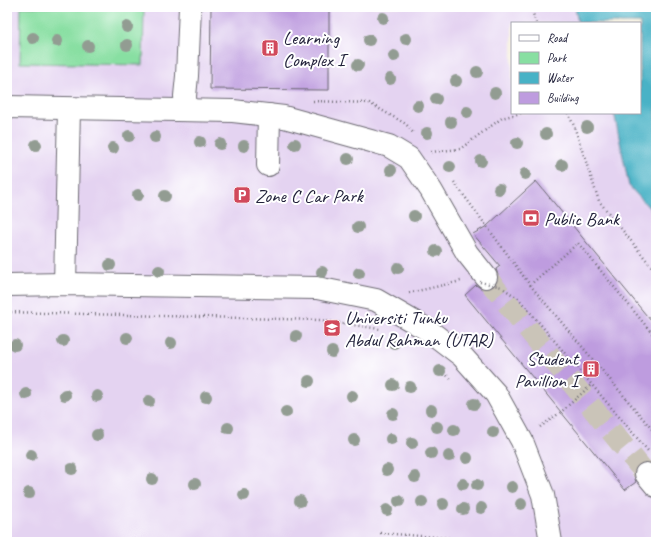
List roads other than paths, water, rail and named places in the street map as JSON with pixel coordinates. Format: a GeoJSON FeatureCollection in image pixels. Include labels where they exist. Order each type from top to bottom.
{"type":"FeatureCollection","features":[{"type":"Feature","properties":{"kind":"street"},"geometry":{"type":"LineString","coordinates":[[186,110],[185,96],[190,7]]}},
{"type":"Feature","properties":{"kind":"street"},"geometry":{"type":"LineString","coordinates":[[7,108],[233,111],[284,117],[389,146],[409,158],[431,190],[482,282]]}},
{"type":"Feature","properties":{"kind":"street"},"geometry":{"type":"LineString","coordinates":[[65,284],[69,108]]}},
{"type":"Feature","properties":{"kind":"street"},"geometry":{"type":"LineString","coordinates":[[268,164],[269,115]]}},
{"type":"Feature","properties":{"kind":"street"},"geometry":{"type":"LineString","coordinates":[[7,285],[65,284],[317,288],[376,300],[428,330],[462,356],[496,394],[522,441],[543,495],[551,542]]}},
{"type":"Feature","properties":{"kind":"water"},"geometry":{"type":"Polygon","coordinates":[[[575,7],[656,7],[656,215],[629,186],[614,114],[641,114],[641,22],[578,22],[575,7]]]}},
{"type":"Feature","properties":{"kind":"tunnel"},"geometry":{"type":"LineString","coordinates":[[486,277],[646,474]]}},
{"type":"Feature","properties":{"kind":"place","name":"Learning Complex I"},"geometry":{"type":"Point","coordinates":[270,48]}},
{"type":"Feature","properties":{"kind":"place","name":"Zone C Car Park"},"geometry":{"type":"Point","coordinates":[242,195]}},
{"type":"Feature","properties":{"kind":"place","name":"Public Bank"},"geometry":{"type":"Point","coordinates":[531,218]}},
{"type":"Feature","properties":{"kind":"place","name":"Universiti Tunku Abdul Rahman (UTAR)"},"geometry":{"type":"Point","coordinates":[332,328]}},
{"type":"Feature","properties":{"kind":"place","name":"Student Pavillion I"},"geometry":{"type":"Point","coordinates":[591,369]}}]}
